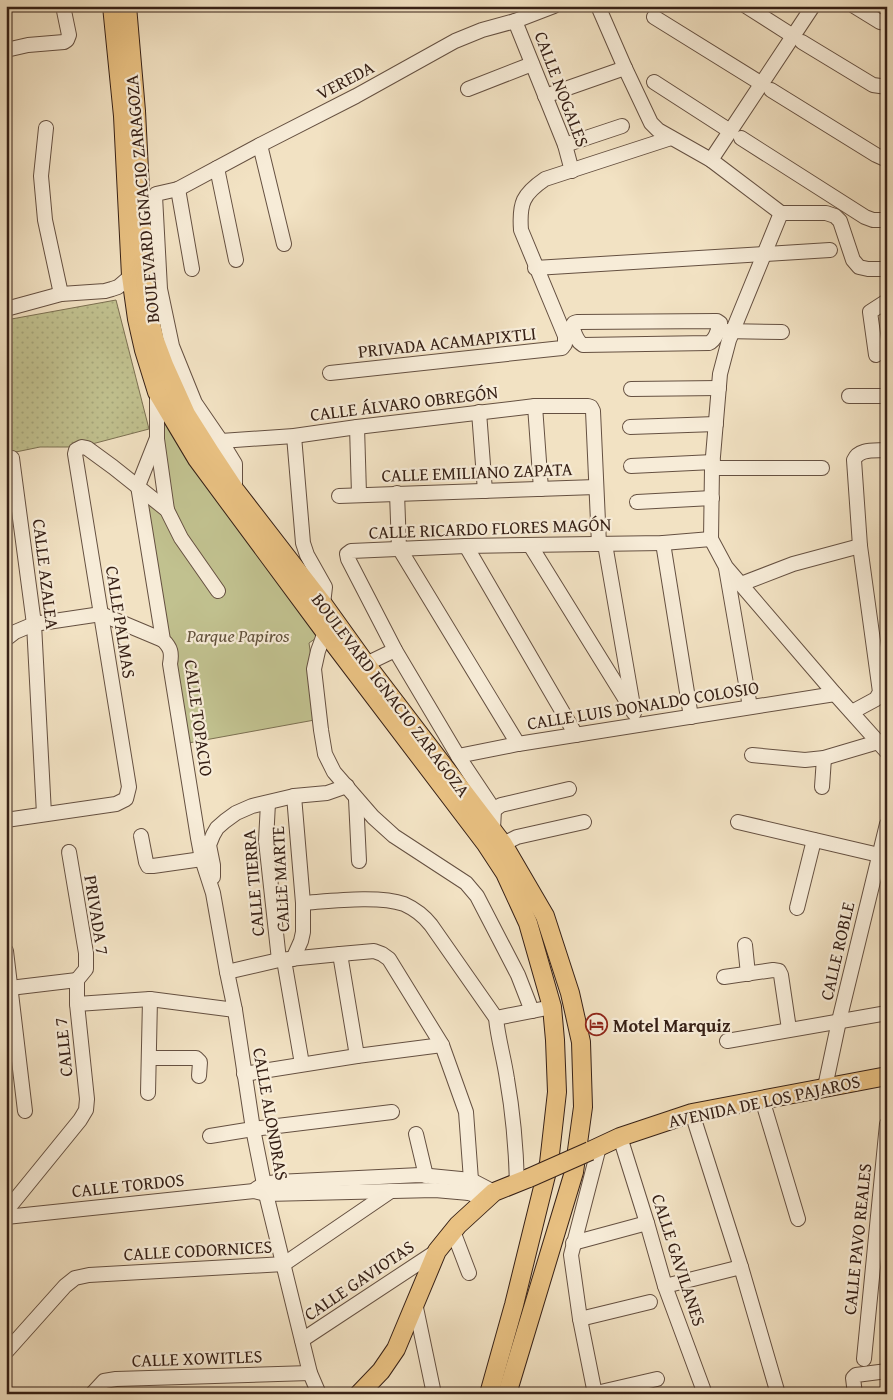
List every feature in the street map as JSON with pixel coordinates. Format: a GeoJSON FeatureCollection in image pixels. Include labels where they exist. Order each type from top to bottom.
{"type":"FeatureCollection","features":[{"type":"Feature","properties":{"kind":"main road","name":"BOULEVARD IGNACIO ZARAGOZA"},"geometry":{"type":"LineString","coordinates":[[112,6],[123,116],[131,276],[142,342],[157,392],[197,459],[486,844],[505,873],[528,923],[552,1008],[557,1092],[549,1163],[514,1305],[489,1394]]}},
{"type":"Feature","properties":{"kind":"main road","name":"BOULEVARD IGNACIO ZARAGOZA"},"geometry":{"type":"LineString","coordinates":[[127,6],[136,110],[144,269],[155,341],[164,365],[186,414],[235,490],[498,836],[545,916],[570,993],[580,1042],[582,1107],[574,1172],[507,1394]]}},
{"type":"Feature","properties":{"kind":"main road"},"geometry":{"type":"LineString","coordinates":[[528,923],[545,916]]}},
{"type":"Feature","properties":{"kind":"main road","name":"AVENIDA DE LOS PAJAROS"},"geometry":{"type":"LineString","coordinates":[[415,1303],[437,1251],[458,1225],[491,1196],[523,1180],[620,1137],[692,1113],[887,1076]]}},
{"type":"Feature","properties":{"kind":"main road"},"geometry":{"type":"LineString","coordinates":[[361,1393],[381,1371],[396,1349],[415,1303]]}},
{"type":"Feature","properties":{"kind":"street"},"geometry":{"type":"LineString","coordinates":[[6,50],[68,40],[69,35],[63,6]]}},
{"type":"Feature","properties":{"kind":"street","name":"VEREDA"},"geometry":{"type":"LineString","coordinates":[[221,441],[195,403],[172,346],[160,289],[156,194],[178,189],[356,96],[456,41],[482,30],[515,21],[554,6]]}},
{"type":"Feature","properties":{"kind":"street"},"geometry":{"type":"LineString","coordinates":[[598,6],[624,68],[651,123],[658,130],[711,160],[781,213],[826,213],[835,216],[840,221],[853,260],[859,267],[868,270],[887,269]]}},
{"type":"Feature","properties":{"kind":"street"},"geometry":{"type":"LineString","coordinates":[[746,6],[870,83],[887,87]]}},
{"type":"Feature","properties":{"kind":"street"},"geometry":{"type":"LineString","coordinates":[[711,160],[736,134],[798,39],[813,6]]}},
{"type":"Feature","properties":{"kind":"street"},"geometry":{"type":"LineString","coordinates":[[854,6],[880,22],[887,24]]}},
{"type":"Feature","properties":{"kind":"street"},"geometry":{"type":"LineString","coordinates":[[654,17],[887,160]]}},
{"type":"Feature","properties":{"kind":"street","name":"CALLE NOGALES"},"geometry":{"type":"LineString","coordinates":[[515,21],[565,145],[572,171]]}},
{"type":"Feature","properties":{"kind":"street"},"geometry":{"type":"LineString","coordinates":[[468,89],[532,64]]}},
{"type":"Feature","properties":{"kind":"street"},"geometry":{"type":"LineString","coordinates":[[545,96],[624,68]]}},
{"type":"Feature","properties":{"kind":"street"},"geometry":{"type":"LineString","coordinates":[[654,82],[865,217],[873,220],[887,220]]}},
{"type":"Feature","properties":{"kind":"street"},"geometry":{"type":"LineString","coordinates":[[565,145],[622,126]]}},
{"type":"Feature","properties":{"kind":"street"},"geometry":{"type":"LineString","coordinates":[[46,128],[41,176],[43,202],[61,294]]}},
{"type":"Feature","properties":{"kind":"street","name":"CALLE NOGALES"},"geometry":{"type":"LineString","coordinates":[[536,268],[520,230],[520,213],[524,200],[534,187],[546,179],[671,138]]}},
{"type":"Feature","properties":{"kind":"street"},"geometry":{"type":"LineString","coordinates":[[260,145],[284,244]]}},
{"type":"Feature","properties":{"kind":"street"},"geometry":{"type":"LineString","coordinates":[[217,168],[236,260]]}},
{"type":"Feature","properties":{"kind":"street"},"geometry":{"type":"LineString","coordinates":[[178,189],[192,269]]}},
{"type":"Feature","properties":{"kind":"street"},"geometry":{"type":"LineString","coordinates":[[721,335],[764,254],[781,213]]}},
{"type":"Feature","properties":{"kind":"street"},"geometry":{"type":"LineString","coordinates":[[752,755],[804,760],[882,747],[726,567],[711,539],[713,465],[722,360],[720,323],[717,321],[574,323],[572,326],[576,338],[572,343],[565,336],[536,268],[830,250]]}},
{"type":"Feature","properties":{"kind":"street"},"geometry":{"type":"LineString","coordinates":[[6,309],[61,294],[105,291],[118,287],[131,276]]}},
{"type":"Feature","properties":{"kind":"street"},"geometry":{"type":"LineString","coordinates":[[876,355],[870,312],[887,301]]}},
{"type":"Feature","properties":{"kind":"street","name":"PRIVADA ACAMAPIXTLI"},"geometry":{"type":"LineString","coordinates":[[330,373],[562,348],[572,343],[583,345],[782,332]]}},
{"type":"Feature","properties":{"kind":"street"},"geometry":{"type":"LineString","coordinates":[[631,389],[719,388]]}},
{"type":"Feature","properties":{"kind":"street"},"geometry":{"type":"LineString","coordinates":[[157,392],[157,438],[167,510],[181,538],[218,591]]}},
{"type":"Feature","properties":{"kind":"street"},"geometry":{"type":"LineString","coordinates":[[849,396],[887,396]]}},
{"type":"Feature","properties":{"kind":"street"},"geometry":{"type":"LineString","coordinates":[[535,406],[541,489]]}},
{"type":"Feature","properties":{"kind":"street","name":"CALLE ÁLVARO OBREGÓN"},"geometry":{"type":"LineString","coordinates":[[221,441],[294,436],[535,406],[588,406],[593,411],[596,487]]}},
{"type":"Feature","properties":{"kind":"street"},"geometry":{"type":"LineString","coordinates":[[479,412],[486,490]]}},
{"type":"Feature","properties":{"kind":"street"},"geometry":{"type":"LineString","coordinates":[[630,427],[716,424]]}},
{"type":"Feature","properties":{"kind":"street"},"geometry":{"type":"LineString","coordinates":[[357,427],[359,494]]}},
{"type":"Feature","properties":{"kind":"street"},"geometry":{"type":"LineString","coordinates":[[294,436],[302,543],[325,587],[322,604]]}},
{"type":"Feature","properties":{"kind":"street"},"geometry":{"type":"LineString","coordinates":[[157,438],[138,486],[167,510]]}},
{"type":"Feature","properties":{"kind":"street"},"geometry":{"type":"LineString","coordinates":[[221,441],[235,464],[235,490]]}},
{"type":"Feature","properties":{"kind":"street","name":"CALLE PALMAS"},"geometry":{"type":"LineString","coordinates":[[44,814],[116,804],[126,799],[129,787],[75,454],[76,450],[82,447],[87,448],[138,486]]}},
{"type":"Feature","properties":{"kind":"street"},"geometry":{"type":"LineString","coordinates":[[852,712],[876,699],[880,692],[860,546],[854,460],[860,452],[887,450]]}},
{"type":"Feature","properties":{"kind":"street","name":"CALLE AZALEA"},"geometry":{"type":"LineString","coordinates":[[12,458],[34,624],[44,814]]}},
{"type":"Feature","properties":{"kind":"street"},"geometry":{"type":"LineString","coordinates":[[631,466],[713,465],[822,468]]}},
{"type":"Feature","properties":{"kind":"street","name":"CALLE TOPACIO"},"geometry":{"type":"LineString","coordinates":[[138,486],[163,640],[169,646],[172,654],[170,664],[198,838]]}},
{"type":"Feature","properties":{"kind":"street"},"geometry":{"type":"LineString","coordinates":[[596,487],[602,544],[635,719]]}},
{"type":"Feature","properties":{"kind":"street","name":"CALLE EMILIANO ZAPATA"},"geometry":{"type":"LineString","coordinates":[[339,496],[596,487]]}},
{"type":"Feature","properties":{"kind":"street"},"geometry":{"type":"LineString","coordinates":[[397,493],[399,548],[518,744]]}},
{"type":"Feature","properties":{"kind":"street"},"geometry":{"type":"LineString","coordinates":[[637,502],[712,498]]}},
{"type":"Feature","properties":{"kind":"street","name":"CALLE RICARDO FLORES MAGÓN"},"geometry":{"type":"LineString","coordinates":[[494,810],[458,756],[395,650],[348,559],[350,551],[466,546],[664,543],[711,539]]}},
{"type":"Feature","properties":{"kind":"street"},"geometry":{"type":"LineString","coordinates":[[664,543],[691,717]]}},
{"type":"Feature","properties":{"kind":"street"},"geometry":{"type":"LineString","coordinates":[[530,545],[635,719]]}},
{"type":"Feature","properties":{"kind":"street"},"geometry":{"type":"LineString","coordinates":[[466,546],[576,735]]}},
{"type":"Feature","properties":{"kind":"street"},"geometry":{"type":"LineString","coordinates":[[741,584],[793,564],[860,546]]}},
{"type":"Feature","properties":{"kind":"street"},"geometry":{"type":"LineString","coordinates":[[726,567],[750,707]]}},
{"type":"Feature","properties":{"kind":"street"},"geometry":{"type":"LineString","coordinates":[[6,639],[15,632],[34,624],[101,614],[163,640]]}},
{"type":"Feature","properties":{"kind":"street"},"geometry":{"type":"LineString","coordinates":[[325,632],[314,669],[325,754],[334,772],[356,799],[394,836],[466,883],[477,896],[518,975],[532,1011]]}},
{"type":"Feature","properties":{"kind":"street"},"geometry":{"type":"LineString","coordinates":[[366,664],[395,650]]}},
{"type":"Feature","properties":{"kind":"street","name":"CALLE LUIS DONALDO COLOSIO"},"geometry":{"type":"LineString","coordinates":[[458,756],[576,735],[635,719],[691,717],[835,694]]}},
{"type":"Feature","properties":{"kind":"street"},"geometry":{"type":"LineString","coordinates":[[822,788],[824,758]]}},
{"type":"Feature","properties":{"kind":"street"},"geometry":{"type":"LineString","coordinates":[[213,893],[213,865],[210,845],[217,828],[236,814],[252,806],[294,796],[327,793],[347,786]]}},
{"type":"Feature","properties":{"kind":"street"},"geometry":{"type":"LineString","coordinates":[[569,789],[501,805],[494,810],[498,836],[517,836],[584,822]]}},
{"type":"Feature","properties":{"kind":"street","name":"CALLE MARTE"},"geometry":{"type":"LineString","coordinates":[[285,960],[301,941],[304,932],[304,903],[294,796]]}},
{"type":"Feature","properties":{"kind":"street"},"geometry":{"type":"LineString","coordinates":[[356,799],[360,861]]}},
{"type":"Feature","properties":{"kind":"street","name":"CALLE TIERRA"},"geometry":{"type":"LineString","coordinates":[[268,803],[266,841],[302,1064]]}},
{"type":"Feature","properties":{"kind":"street"},"geometry":{"type":"LineString","coordinates":[[6,820],[44,814]]}},
{"type":"Feature","properties":{"kind":"street"},"geometry":{"type":"LineString","coordinates":[[738,822],[879,854]]}},
{"type":"Feature","properties":{"kind":"street","name":"CALLE ROBLE"},"geometry":{"type":"LineString","coordinates":[[825,1087],[839,1020],[887,824]]}},
{"type":"Feature","properties":{"kind":"street"},"geometry":{"type":"LineString","coordinates":[[141,836],[148,866],[202,859]]}},
{"type":"Feature","properties":{"kind":"street","name":"CALLE ALONDRAS"},"geometry":{"type":"LineString","coordinates":[[198,838],[202,859],[213,893],[226,972],[235,1010],[261,1190],[284,1264],[310,1373],[319,1394]]}},
{"type":"Feature","properties":{"kind":"street"},"geometry":{"type":"LineString","coordinates":[[797,908],[814,840]]}},
{"type":"Feature","properties":{"kind":"street","name":"PRIVADA 7"},"geometry":{"type":"LineString","coordinates":[[69,852],[86,953],[86,969],[77,980]]}},
{"type":"Feature","properties":{"kind":"street"},"geometry":{"type":"LineString","coordinates":[[304,903],[351,900],[397,902],[410,907],[422,915],[431,925],[496,1018],[523,1180]]}},
{"type":"Feature","properties":{"kind":"street"},"geometry":{"type":"LineString","coordinates":[[745,944],[748,974]]}},
{"type":"Feature","properties":{"kind":"street"},"geometry":{"type":"LineString","coordinates":[[6,951],[25,1111]]}},
{"type":"Feature","properties":{"kind":"street"},"geometry":{"type":"LineString","coordinates":[[226,972],[285,960],[374,951],[388,959],[442,1045],[466,1112],[470,1186]]}},
{"type":"Feature","properties":{"kind":"street"},"geometry":{"type":"LineString","coordinates":[[340,954],[357,1056]]}},
{"type":"Feature","properties":{"kind":"street"},"geometry":{"type":"LineString","coordinates":[[724,977],[773,970],[779,971],[789,1029]]}},
{"type":"Feature","properties":{"kind":"street"},"geometry":{"type":"LineString","coordinates":[[10,988],[77,980]]}},
{"type":"Feature","properties":{"kind":"street","name":"CALLE 7"},"geometry":{"type":"LineString","coordinates":[[6,1211],[80,1120],[86,1110],[87,1099],[77,1004],[77,980]]}},
{"type":"Feature","properties":{"kind":"street"},"geometry":{"type":"LineString","coordinates":[[77,1004],[150,999],[235,1010]]}},
{"type":"Feature","properties":{"kind":"street"},"geometry":{"type":"LineString","coordinates":[[148,1093],[150,999]]}},
{"type":"Feature","properties":{"kind":"street"},"geometry":{"type":"LineString","coordinates":[[496,1018],[552,1008]]}},
{"type":"Feature","properties":{"kind":"street"},"geometry":{"type":"LineString","coordinates":[[727,1041],[887,1013]]}},
{"type":"Feature","properties":{"kind":"street"},"geometry":{"type":"LineString","coordinates":[[244,1074],[442,1045]]}},
{"type":"Feature","properties":{"kind":"street"},"geometry":{"type":"LineString","coordinates":[[149,1058],[196,1058],[200,1062],[199,1076]]}},
{"type":"Feature","properties":{"kind":"street"},"geometry":{"type":"LineString","coordinates":[[762,1100],[798,1219]]}},
{"type":"Feature","properties":{"kind":"street"},"geometry":{"type":"LineString","coordinates":[[210,1136],[392,1112]]}},
{"type":"Feature","properties":{"kind":"street"},"geometry":{"type":"LineString","coordinates":[[692,1113],[741,1267],[778,1394]]}},
{"type":"Feature","properties":{"kind":"street","name":"CALLE PAVO REALES"},"geometry":{"type":"LineString","coordinates":[[864,1359],[887,1124]]}},
{"type":"Feature","properties":{"kind":"street"},"geometry":{"type":"LineString","coordinates":[[416,1134],[426,1176]]}},
{"type":"Feature","properties":{"kind":"street","name":"CALLE GAVILANES"},"geometry":{"type":"LineString","coordinates":[[620,1137],[665,1286],[705,1394]]}},
{"type":"Feature","properties":{"kind":"street"},"geometry":{"type":"LineString","coordinates":[[595,1149],[571,1255],[594,1394],[657,1380]]}},
{"type":"Feature","properties":{"kind":"street","name":"CALLE TORDOS"},"geometry":{"type":"LineString","coordinates":[[261,1190],[277,1182],[426,1176],[470,1186],[491,1196]]}},
{"type":"Feature","properties":{"kind":"street","name":"CALLE TORDOS"},"geometry":{"type":"LineString","coordinates":[[6,1217],[261,1190],[435,1190],[470,1186]]}},
{"type":"Feature","properties":{"kind":"street","name":"CALLE CODORNICES"},"geometry":{"type":"LineString","coordinates":[[6,1352],[65,1286],[75,1278],[89,1275],[284,1264],[391,1190]]}},
{"type":"Feature","properties":{"kind":"street"},"geometry":{"type":"LineString","coordinates":[[573,1243],[647,1223]]}},
{"type":"Feature","properties":{"kind":"street"},"geometry":{"type":"LineString","coordinates":[[453,1232],[469,1273]]}},
{"type":"Feature","properties":{"kind":"street","name":"CALLE GAVIOTAS"},"geometry":{"type":"LineString","coordinates":[[302,1340],[437,1251]]}},
{"type":"Feature","properties":{"kind":"street"},"geometry":{"type":"LineString","coordinates":[[665,1286],[741,1267]]}},
{"type":"Feature","properties":{"kind":"street"},"geometry":{"type":"LineString","coordinates":[[580,1318],[650,1302]]}},
{"type":"Feature","properties":{"kind":"street"},"geometry":{"type":"LineString","coordinates":[[415,1303],[434,1394]]}},
{"type":"Feature","properties":{"kind":"street"},"geometry":{"type":"LineString","coordinates":[[855,1394],[853,1378],[856,1375],[887,1371]]}},
{"type":"Feature","properties":{"kind":"street","name":"CALLE XOWITLES"},"geometry":{"type":"LineString","coordinates":[[92,1394],[104,1381],[116,1379],[310,1373]]}},
{"type":"Feature","properties":{"kind":"green space"},"geometry":{"type":"Polygon","coordinates":[[[116,300],[149,429],[92,444],[71,447],[40,447],[6,454],[6,320],[116,300]]]}},
{"type":"Feature","properties":{"kind":"green space","name":"Parque Papiros"},"geometry":{"type":"Polygon","coordinates":[[[162,414],[325,632],[309,643],[320,719],[183,744],[145,492],[166,509],[162,414]]]}},
{"type":"Feature","properties":{"kind":"place","name":"Motel Marquiz"},"geometry":{"type":"Point","coordinates":[597,1025]}}]}
